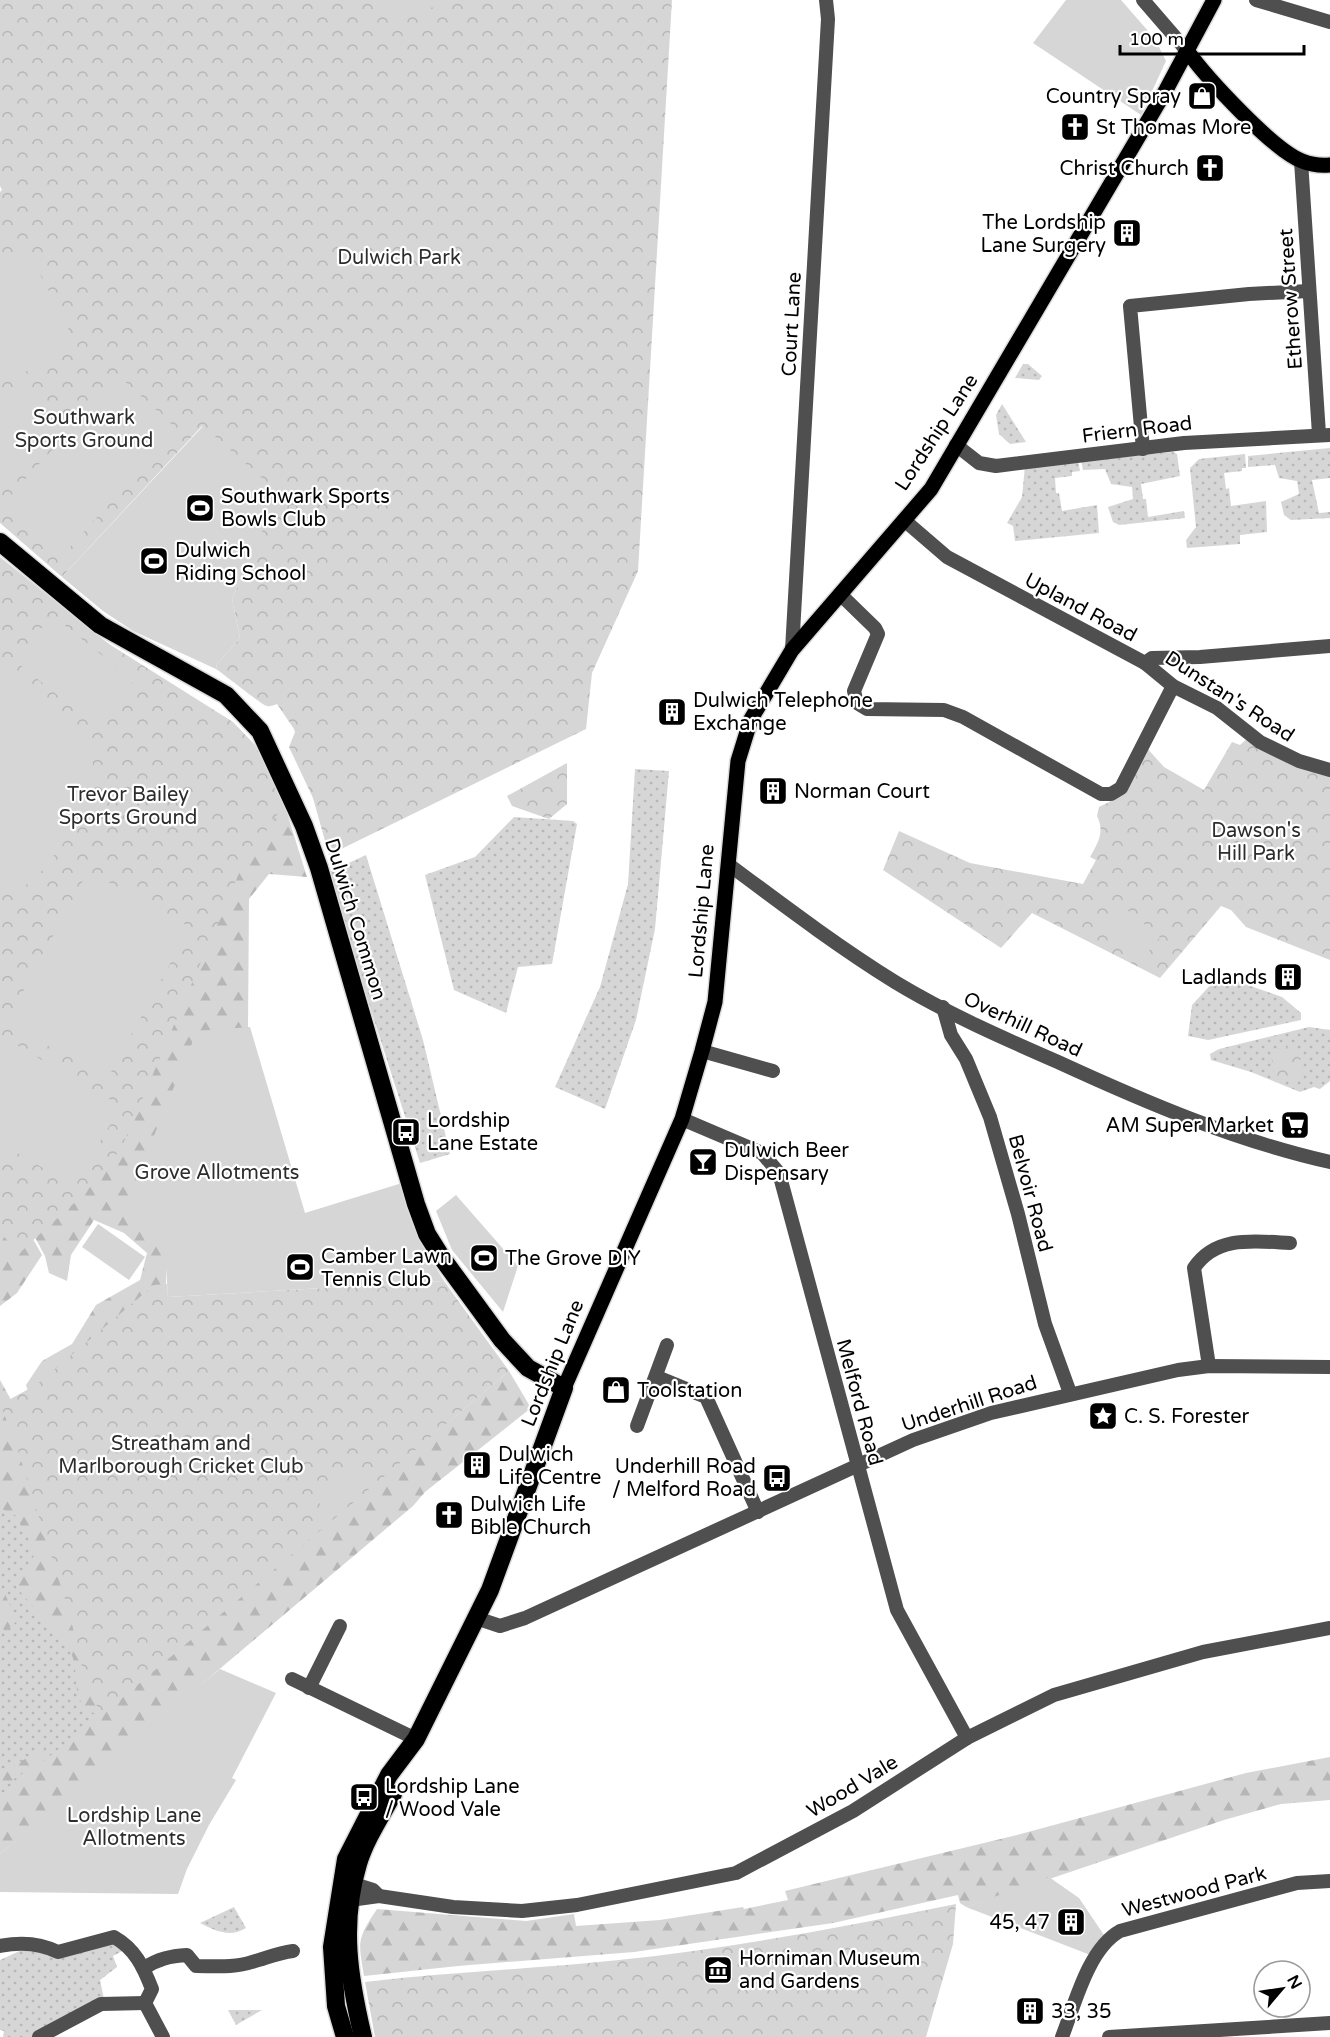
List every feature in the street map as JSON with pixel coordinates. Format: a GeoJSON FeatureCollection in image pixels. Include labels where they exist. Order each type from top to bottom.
{"type":"FeatureCollection","features":[{"type":"Feature","properties":{"kind":"highway","name":"Dulwich Common"},"geometry":{"type":"LineString","coordinates":[[0,542],[100,625],[226,695],[260,731],[304,826],[319,868],[416,1204],[427,1233],[445,1263],[522,1362],[541,1377],[564,1388]]}},
{"type":"Feature","properties":{"kind":"highway","name":"Lordship Lane"},"geometry":{"type":"LineString","coordinates":[[348,1890],[358,1864],[400,1779],[413,1743],[476,1617],[513,1530],[564,1388]]}},
{"type":"Feature","properties":{"kind":"highway"},"geometry":{"type":"LineString","coordinates":[[348,1890],[346,1942],[352,1995],[363,2037]]}},
{"type":"Feature","properties":{"kind":"highway"},"geometry":{"type":"LineString","coordinates":[[341,2035],[335,1999],[332,1947],[348,1890]]}},
{"type":"Feature","properties":{"kind":"main road","name":"Lordship Lane"},"geometry":{"type":"LineString","coordinates":[[564,1388],[682,1119],[702,1051],[715,1002],[739,755],[751,719],[792,650],[931,489],[1188,52],[1214,0]]}},
{"type":"Feature","properties":{"kind":"main road"},"geometry":{"type":"LineString","coordinates":[[1188,52],[1202,71],[1281,149],[1301,161],[1318,166],[1330,165]]}},
{"type":"Feature","properties":{"kind":"street","name":"Court Lane"},"geometry":{"type":"LineString","coordinates":[[792,650],[827,42],[826,0]]}},
{"type":"Feature","properties":{"kind":"street"},"geometry":{"type":"LineString","coordinates":[[1143,0],[1188,52]]}},
{"type":"Feature","properties":{"kind":"street"},"geometry":{"type":"LineString","coordinates":[[1256,0],[1330,22]]}},
{"type":"Feature","properties":{"kind":"street","name":"Etherow Street"},"geometry":{"type":"LineString","coordinates":[[1301,161],[1309,291],[1325,434]]}},
{"type":"Feature","properties":{"kind":"street"},"geometry":{"type":"LineString","coordinates":[[1143,449],[1130,306],[1249,294],[1309,291]]}},
{"type":"Feature","properties":{"kind":"street","name":"Friern Road"},"geometry":{"type":"LineString","coordinates":[[956,445],[979,463],[996,466],[1194,442],[1325,434]]}},
{"type":"Feature","properties":{"kind":"street","name":"Upland Road"},"geometry":{"type":"LineString","coordinates":[[904,520],[947,557],[1145,663],[1152,658],[1200,657],[1330,646]]}},
{"type":"Feature","properties":{"kind":"street"},"geometry":{"type":"LineString","coordinates":[[840,594],[875,627],[878,634],[854,691],[857,703],[867,709],[944,710],[963,717],[1101,794],[1111,794],[1121,788],[1173,686]]}},
{"type":"Feature","properties":{"kind":"street","name":"Dunstan's Road"},"geometry":{"type":"LineString","coordinates":[[1145,663],[1173,686],[1217,708],[1260,742],[1299,761],[1330,770]]}},
{"type":"Feature","properties":{"kind":"street","name":"Overhill Road"},"geometry":{"type":"LineString","coordinates":[[728,864],[809,924],[896,982],[943,1007],[1119,1090],[1247,1139],[1289,1153],[1330,1162]]}},
{"type":"Feature","properties":{"kind":"street","name":"Belvoir Road"},"geometry":{"type":"LineString","coordinates":[[943,1007],[951,1035],[966,1059],[990,1117],[1018,1214],[1045,1324],[1070,1393]]}},
{"type":"Feature","properties":{"kind":"street"},"geometry":{"type":"LineString","coordinates":[[702,1051],[773,1071]]}},
{"type":"Feature","properties":{"kind":"street","name":"Melford Road"},"geometry":{"type":"LineString","coordinates":[[682,1119],[762,1154],[779,1173],[897,1610],[967,1738]]}},
{"type":"Feature","properties":{"kind":"street"},"geometry":{"type":"LineString","coordinates":[[1209,1366],[1194,1268],[1218,1246],[1242,1241],[1290,1243]]}},
{"type":"Feature","properties":{"kind":"street"},"geometry":{"type":"LineString","coordinates":[[637,1426],[667,1345]]}},
{"type":"Feature","properties":{"kind":"street","name":"Underhill Road"},"geometry":{"type":"LineString","coordinates":[[476,1617],[500,1626],[525,1618],[758,1512],[857,1464],[914,1440],[991,1413],[1070,1393],[1209,1366],[1330,1367]]}},
{"type":"Feature","properties":{"kind":"street"},"geometry":{"type":"LineString","coordinates":[[657,1377],[706,1397],[758,1512]]}},
{"type":"Feature","properties":{"kind":"street"},"geometry":{"type":"LineString","coordinates":[[309,1688],[340,1626]]}},
{"type":"Feature","properties":{"kind":"street","name":"Wood Vale"},"geometry":{"type":"LineString","coordinates":[[348,1890],[374,1890],[379,1896],[453,1907],[522,1911],[578,1905],[736,1873],[853,1811],[967,1738],[1054,1695],[1203,1652],[1330,1628]]}},
{"type":"Feature","properties":{"kind":"street"},"geometry":{"type":"LineString","coordinates":[[292,1679],[413,1743]]}},
{"type":"Feature","properties":{"kind":"street","name":"Westwood Park"},"geometry":{"type":"LineString","coordinates":[[1062,2037],[1094,1959],[1107,1939],[1120,1931],[1297,1883],[1330,1881]]}},
{"type":"Feature","properties":{"kind":"street"},"geometry":{"type":"LineString","coordinates":[[0,1946],[18,1942],[48,1947],[58,1952],[114,1937],[129,1946],[144,1968],[152,1989],[145,2003]]}},
{"type":"Feature","properties":{"kind":"street"},"geometry":{"type":"LineString","coordinates":[[144,1968],[159,1959],[174,1955],[187,1955],[196,1966],[228,1966],[251,1963],[274,1953],[293,1951]]}},
{"type":"Feature","properties":{"kind":"street"},"geometry":{"type":"LineString","coordinates":[[341,2035],[353,2012],[352,1995]]}},
{"type":"Feature","properties":{"kind":"street"},"geometry":{"type":"LineString","coordinates":[[39,2037],[101,2004],[145,2003]]}},
{"type":"Feature","properties":{"kind":"street"},"geometry":{"type":"LineString","coordinates":[[145,2003],[163,2037]]}},
{"type":"Feature","properties":{"kind":"street"},"geometry":{"type":"LineString","coordinates":[[1109,2037],[1330,2022]]}},
{"type":"Feature","properties":{"kind":"green space","name":"Dulwich Park"},"geometry":{"type":"Polygon","coordinates":[[[0,0],[672,0],[638,571],[592,673],[586,729],[329,855],[313,798],[289,747],[294,729],[277,704],[264,705],[216,669],[217,664],[240,638],[232,599],[245,569],[231,453],[202,426],[62,577],[0,523],[0,192],[2,190],[0,186],[0,0]]]}},
{"type":"Feature","properties":{"kind":"green space"},"geometry":{"type":"Polygon","coordinates":[[[384,0],[449,0],[394,24],[384,0]]]}},
{"type":"Feature","properties":{"kind":"green space"},"geometry":{"type":"Polygon","coordinates":[[[1066,0],[1121,0],[1155,39],[1166,61],[1141,115],[1033,43],[1066,0]]]}},
{"type":"Feature","properties":{"kind":"green space"},"geometry":{"type":"Polygon","coordinates":[[[27,249],[77,345],[0,385],[0,263],[27,249]]]}},
{"type":"Feature","properties":{"kind":"green space"},"geometry":{"type":"Polygon","coordinates":[[[1023,364],[1028,364],[1042,376],[1039,380],[1015,378],[1023,364]]]}},
{"type":"Feature","properties":{"kind":"green space","name":"Southwark Sports Ground"},"geometry":{"type":"Polygon","coordinates":[[[119,376],[177,429],[61,557],[3,504],[119,376]]]}},
{"type":"Feature","properties":{"kind":"green space"},"geometry":{"type":"Polygon","coordinates":[[[23,383],[66,425],[0,491],[0,406],[23,383]]]}},
{"type":"Feature","properties":{"kind":"green space"},"geometry":{"type":"Polygon","coordinates":[[[1002,404],[1026,442],[1010,444],[999,434],[996,415],[1002,404]]]}},
{"type":"Feature","properties":{"kind":"green space"},"geometry":{"type":"Polygon","coordinates":[[[203,426],[279,493],[232,599],[240,638],[217,664],[216,669],[133,631],[103,611],[62,577],[203,426]]]}},
{"type":"Feature","properties":{"kind":"green space"},"geometry":{"type":"Polygon","coordinates":[[[1330,448],[1330,478],[1312,480],[1319,513],[1330,512],[1330,518],[1291,520],[1284,515],[1281,502],[1299,494],[1297,481],[1279,478],[1275,465],[1248,467],[1248,456],[1330,448]]]}},
{"type":"Feature","properties":{"kind":"green space"},"geometry":{"type":"Polygon","coordinates":[[[1173,452],[1177,454],[1180,476],[1141,484],[1143,499],[1146,499],[1148,517],[1184,511],[1185,518],[1119,525],[1113,522],[1108,507],[1133,499],[1132,487],[1111,484],[1105,469],[1083,470],[1081,460],[1173,452]]]}},
{"type":"Feature","properties":{"kind":"green space"},"geometry":{"type":"Polygon","coordinates":[[[1245,454],[1246,468],[1242,468],[1242,471],[1224,473],[1226,489],[1229,488],[1231,506],[1266,501],[1267,532],[1240,535],[1240,544],[1187,548],[1186,540],[1196,527],[1190,468],[1199,459],[1245,454]]]}},
{"type":"Feature","properties":{"kind":"green space"},"geometry":{"type":"Polygon","coordinates":[[[1078,460],[1080,471],[1072,472],[1072,476],[1055,478],[1056,493],[1059,493],[1062,511],[1097,505],[1099,533],[1015,541],[1013,526],[1007,523],[1022,497],[1025,466],[1078,460]]]}},
{"type":"Feature","properties":{"kind":"green space","name":"Trevor Bailey Sports Ground"},"geometry":{"type":"Polygon","coordinates":[[[0,557],[109,644],[233,722],[255,745],[284,803],[269,828],[249,850],[123,1144],[88,1189],[19,1254],[0,1232],[0,557]]]}},
{"type":"Feature","properties":{"kind":"green space"},"geometry":{"type":"Polygon","coordinates":[[[52,615],[134,681],[97,727],[15,661],[52,615]]]}},
{"type":"Feature","properties":{"kind":"green space"},"geometry":{"type":"Polygon","coordinates":[[[0,669],[86,737],[95,772],[95,803],[33,882],[15,889],[0,890],[0,669]]]}},
{"type":"Feature","properties":{"kind":"green space","name":"Dawson's Hill Park"},"geometry":{"type":"Polygon","coordinates":[[[1251,735],[1330,766],[1330,960],[1246,927],[1231,910],[1221,906],[1160,978],[1032,913],[1001,948],[883,870],[899,831],[970,863],[1083,884],[1096,860],[1090,857],[1098,842],[1100,832],[1097,816],[1099,807],[1115,799],[1145,746],[1164,767],[1204,790],[1232,742],[1240,745],[1251,735]]]}},
{"type":"Feature","properties":{"kind":"green space"},"geometry":{"type":"Polygon","coordinates":[[[253,745],[278,784],[307,877],[269,874],[249,899],[248,1027],[166,1254],[166,1293],[32,1404],[26,1385],[42,1361],[72,1344],[96,1305],[140,1280],[147,1253],[124,1233],[94,1220],[71,1255],[67,1281],[49,1273],[45,1256],[32,1232],[253,745]]]}},
{"type":"Feature","properties":{"kind":"green space"},"geometry":{"type":"Polygon","coordinates":[[[567,763],[567,804],[549,819],[512,806],[507,796],[567,763]]]}},
{"type":"Feature","properties":{"kind":"green space"},"geometry":{"type":"Polygon","coordinates":[[[635,769],[669,771],[655,929],[636,1020],[605,1109],[555,1087],[600,987],[628,884],[635,769]]]}},
{"type":"Feature","properties":{"kind":"green space"},"geometry":{"type":"Polygon","coordinates":[[[514,817],[573,821],[577,824],[552,964],[518,967],[506,1013],[454,990],[425,875],[475,857],[514,817]]]}},
{"type":"Feature","properties":{"kind":"green space"},"geometry":{"type":"Polygon","coordinates":[[[366,855],[423,1040],[450,1154],[420,1163],[327,873],[366,855]]]}},
{"type":"Feature","properties":{"kind":"green space"},"geometry":{"type":"Polygon","coordinates":[[[88,871],[190,927],[108,1078],[6,1023],[88,871]]]}},
{"type":"Feature","properties":{"kind":"green space"},"geometry":{"type":"Polygon","coordinates":[[[1126,909],[1160,937],[1144,957],[1110,927],[1126,909]]]}},
{"type":"Feature","properties":{"kind":"green space"},"geometry":{"type":"Polygon","coordinates":[[[1225,977],[1282,997],[1301,1013],[1301,1020],[1208,1040],[1188,1036],[1192,1005],[1217,978],[1225,977]]]}},
{"type":"Feature","properties":{"kind":"green space","name":"Grove Allotments"},"geometry":{"type":"Polygon","coordinates":[[[250,1027],[305,1213],[402,1183],[421,1243],[444,1281],[168,1297],[165,1253],[168,1245],[161,1233],[125,1206],[197,1031],[250,1027]]]}},
{"type":"Feature","properties":{"kind":"green space"},"geometry":{"type":"Polygon","coordinates":[[[1309,1027],[1330,1030],[1330,1081],[1320,1089],[1314,1087],[1300,1092],[1251,1072],[1211,1060],[1210,1054],[1219,1049],[1309,1027]]]}},
{"type":"Feature","properties":{"kind":"green space"},"geometry":{"type":"Polygon","coordinates":[[[6,1039],[121,1106],[74,1186],[0,1143],[0,1049],[6,1039]]]}},
{"type":"Feature","properties":{"kind":"green space"},"geometry":{"type":"Polygon","coordinates":[[[1296,1045],[1303,1077],[1276,1082],[1270,1050],[1296,1045]]]}},
{"type":"Feature","properties":{"kind":"green space","name":"The Grove DIY"},"geometry":{"type":"Polygon","coordinates":[[[456,1195],[518,1266],[503,1312],[452,1250],[436,1211],[456,1195]]]}},
{"type":"Feature","properties":{"kind":"green space"},"geometry":{"type":"Polygon","coordinates":[[[0,1196],[29,1232],[42,1255],[17,1293],[0,1306],[0,1196]]]}},
{"type":"Feature","properties":{"kind":"green space"},"geometry":{"type":"Polygon","coordinates":[[[98,1224],[145,1257],[129,1280],[82,1247],[98,1224]]]}},
{"type":"Feature","properties":{"kind":"green space","name":"Streatham and Marlborough Cricket Club"},"geometry":{"type":"Polygon","coordinates":[[[444,1281],[509,1371],[102,1715],[87,1688],[69,1612],[3,1411],[3,1403],[36,1385],[154,1285],[167,1284],[168,1297],[444,1281]]]}},
{"type":"Feature","properties":{"kind":"green space"},"geometry":{"type":"Polygon","coordinates":[[[509,1371],[531,1408],[425,1492],[413,1506],[0,1854],[0,1796],[101,1715],[84,1707],[78,1692],[75,1666],[70,1651],[14,1584],[36,1553],[15,1515],[0,1508],[0,1380],[25,1425],[289,1556],[509,1371]]]}},
{"type":"Feature","properties":{"kind":"green space"},"geometry":{"type":"Polygon","coordinates":[[[0,1397],[102,1715],[0,1800],[0,1397]]]}},
{"type":"Feature","properties":{"kind":"green space"},"geometry":{"type":"Polygon","coordinates":[[[352,1465],[365,1482],[327,1512],[314,1496],[352,1465]]]}},
{"type":"Feature","properties":{"kind":"green space"},"geometry":{"type":"Polygon","coordinates":[[[0,1592],[5,1594],[17,1621],[6,1631],[0,1627],[0,1592]]]}},
{"type":"Feature","properties":{"kind":"green space","name":"Lordship Lane Allotments"},"geometry":{"type":"Polygon","coordinates":[[[220,1669],[276,1693],[232,1778],[236,1780],[209,1825],[187,1869],[178,1894],[0,1892],[0,1854],[149,1726],[220,1669]]]}},
{"type":"Feature","properties":{"kind":"green space"},"geometry":{"type":"Polygon","coordinates":[[[55,1745],[0,1791],[0,1777],[21,1761],[55,1745]]]}},
{"type":"Feature","properties":{"kind":"green space"},"geometry":{"type":"Polygon","coordinates":[[[1330,1757],[1330,1800],[1281,1804],[1224,1820],[966,1907],[960,1903],[958,1895],[833,1923],[634,1952],[364,1976],[361,1941],[377,1909],[526,1921],[574,1914],[576,1926],[660,1920],[743,1907],[744,1909],[788,1900],[785,1891],[1017,1835],[1246,1773],[1330,1757]]]}},
{"type":"Feature","properties":{"kind":"green space"},"geometry":{"type":"Polygon","coordinates":[[[1049,1877],[1079,1898],[1104,1935],[1093,1956],[966,1907],[1049,1877]]]}},
{"type":"Feature","properties":{"kind":"green space","name":"Horniman Museum and Gardens"},"geometry":{"type":"Polygon","coordinates":[[[956,1904],[953,1944],[926,2037],[375,2037],[365,1982],[661,1955],[788,1936],[956,1904]]]}},
{"type":"Feature","properties":{"kind":"green space"},"geometry":{"type":"Polygon","coordinates":[[[234,1907],[246,1928],[240,1931],[223,1932],[200,1923],[234,1907]]]}},
{"type":"Feature","properties":{"kind":"green space"},"geometry":{"type":"Polygon","coordinates":[[[104,1935],[126,1949],[113,1956],[117,1967],[100,1980],[104,1999],[33,2037],[3,2037],[4,2031],[0,2030],[0,1960],[26,1948],[56,1957],[104,1935]]]}},
{"type":"Feature","properties":{"kind":"green space"},"geometry":{"type":"Polygon","coordinates":[[[228,2010],[262,2010],[236,2025],[228,2010]]]}},
{"type":"Feature","properties":{"kind":"place","name":"Country Spray"},"geometry":{"type":"Point","coordinates":[1202,96]}},
{"type":"Feature","properties":{"kind":"place","name":"St Thomas More"},"geometry":{"type":"Point","coordinates":[1075,127]}},
{"type":"Feature","properties":{"kind":"place","name":"Christ Church"},"geometry":{"type":"Point","coordinates":[1210,168]}},
{"type":"Feature","properties":{"kind":"place","name":"The Lordship Lane Surgery"},"geometry":{"type":"Point","coordinates":[1127,233]}},
{"type":"Feature","properties":{"kind":"place","name":"Southwark Sports Bowls Club"},"geometry":{"type":"Point","coordinates":[200,508]}},
{"type":"Feature","properties":{"kind":"place","name":"Dulwich Riding School"},"geometry":{"type":"Point","coordinates":[154,561]}},
{"type":"Feature","properties":{"kind":"place","name":"Dulwich Telephone Exchange"},"geometry":{"type":"Point","coordinates":[672,712]}},
{"type":"Feature","properties":{"kind":"place","name":"Norman Court"},"geometry":{"type":"Point","coordinates":[773,791]}},
{"type":"Feature","properties":{"kind":"place","name":"Ladlands"},"geometry":{"type":"Point","coordinates":[1288,977]}},
{"type":"Feature","properties":{"kind":"place","name":"AM Super Market"},"geometry":{"type":"Point","coordinates":[1295,1125]}},
{"type":"Feature","properties":{"kind":"place","name":"Lordship Lane Estate"},"geometry":{"type":"Point","coordinates":[406,1132]}},
{"type":"Feature","properties":{"kind":"place","name":"Dulwich Beer Dispensary"},"geometry":{"type":"Point","coordinates":[703,1162]}},
{"type":"Feature","properties":{"kind":"place","name":"The Grove DIY"},"geometry":{"type":"Point","coordinates":[484,1258]}},
{"type":"Feature","properties":{"kind":"place","name":"Camber Lawn Tennis Club"},"geometry":{"type":"Point","coordinates":[300,1267]}},
{"type":"Feature","properties":{"kind":"place","name":"Toolstation"},"geometry":{"type":"Point","coordinates":[616,1390]}},
{"type":"Feature","properties":{"kind":"place","name":"C. S. Forester"},"geometry":{"type":"Point","coordinates":[1103,1416]}},
{"type":"Feature","properties":{"kind":"place","name":"Dulwich Life Centre"},"geometry":{"type":"Point","coordinates":[477,1465]}},
{"type":"Feature","properties":{"kind":"place","name":"Underhill Road / Melford Road"},"geometry":{"type":"Point","coordinates":[777,1478]}},
{"type":"Feature","properties":{"kind":"place","name":"Dulwich Life Bible Church"},"geometry":{"type":"Point","coordinates":[449,1515]}},
{"type":"Feature","properties":{"kind":"place","name":"Lordship Lane / Wood Vale"},"geometry":{"type":"Point","coordinates":[364,1797]}},
{"type":"Feature","properties":{"kind":"place","name":"45, 47"},"geometry":{"type":"Point","coordinates":[1071,1922]}},
{"type":"Feature","properties":{"kind":"place","name":"Horniman Museum and Gardens"},"geometry":{"type":"Point","coordinates":[718,1970]}},
{"type":"Feature","properties":{"kind":"place","name":"33, 35"},"geometry":{"type":"Point","coordinates":[1030,2011]}}]}
